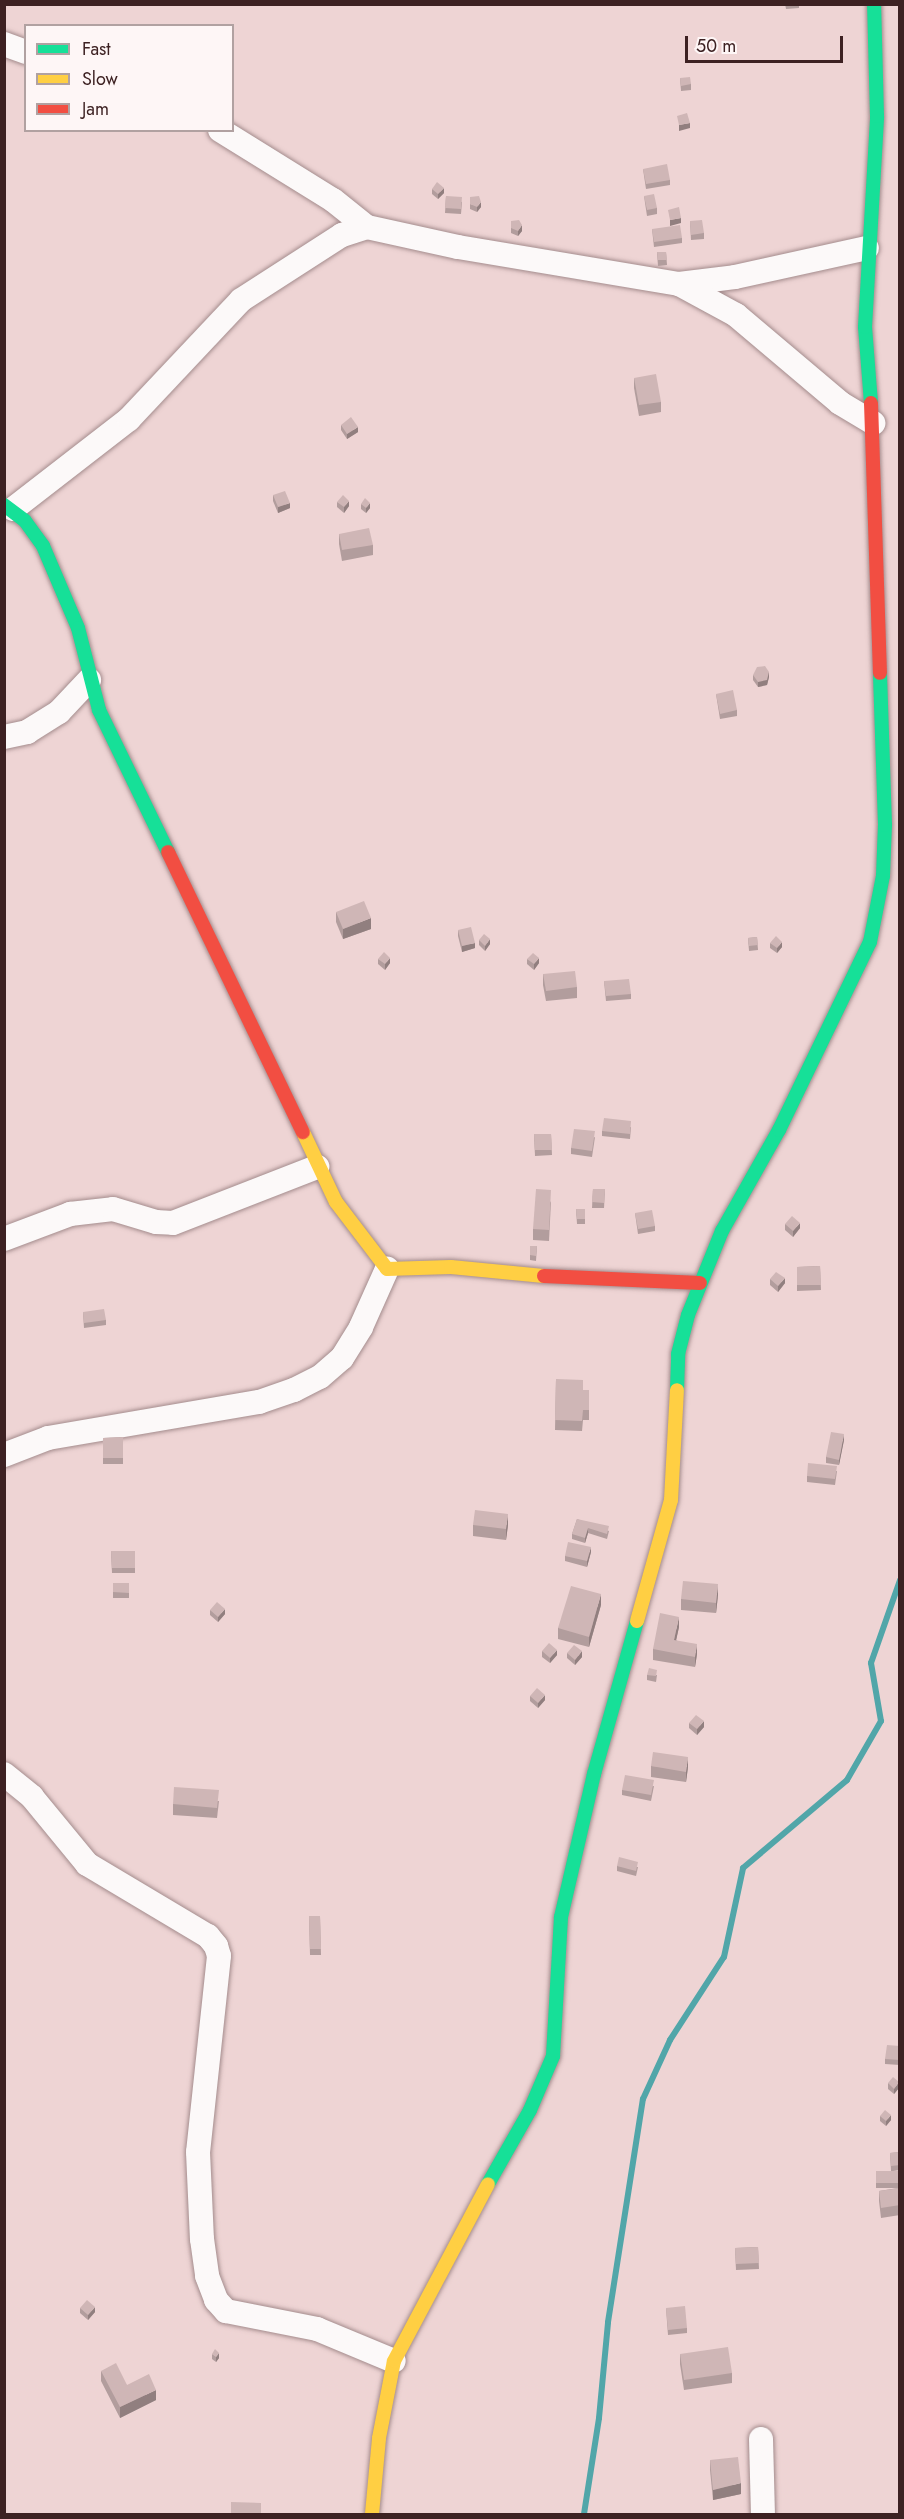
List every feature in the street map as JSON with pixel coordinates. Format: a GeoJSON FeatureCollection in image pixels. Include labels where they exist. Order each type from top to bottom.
{"type":"FeatureCollection","features":[{"type":"Feature","properties":{"kind":"street"},"geometry":{"type":"LineString","coordinates":[[372,2514],[380,2438],[394,2361],[430,2287],[530,2110],[553,2056],[561,1917],[594,1774],[671,1500],[676,1459],[678,1354],[700,1283],[722,1231],[748,1189],[848,994],[870,942],[882,876],[885,825],[873,423],[865,327],[867,248],[877,116],[874,4]]}},
{"type":"Feature","properties":{"kind":"street"},"geometry":{"type":"LineString","coordinates":[[4,44],[24,51]]}},
{"type":"Feature","properties":{"kind":"street"},"geometry":{"type":"LineString","coordinates":[[223,132],[333,200],[367,227],[458,247],[679,284],[735,277],[867,248]]}},
{"type":"Feature","properties":{"kind":"street"},"geometry":{"type":"LineString","coordinates":[[367,227],[342,235],[241,300],[129,419],[9,507],[43,546],[53,567],[85,648],[89,680],[99,710],[294,1108],[317,1167],[336,1202],[387,1269]]}},
{"type":"Feature","properties":{"kind":"street"},"geometry":{"type":"LineString","coordinates":[[679,284],[736,315],[840,403],[873,423]]}},
{"type":"Feature","properties":{"kind":"street"},"geometry":{"type":"LineString","coordinates":[[4,737],[27,732],[60,712],[89,680]]}},
{"type":"Feature","properties":{"kind":"street"},"geometry":{"type":"LineString","coordinates":[[4,1239],[70,1214],[113,1209],[156,1222],[173,1223],[317,1167]]}},
{"type":"Feature","properties":{"kind":"street"},"geometry":{"type":"LineString","coordinates":[[387,1269],[451,1267],[530,1275],[700,1283]]}},
{"type":"Feature","properties":{"kind":"street"},"geometry":{"type":"LineString","coordinates":[[4,1455],[48,1438],[259,1402],[294,1390],[320,1377],[342,1358],[361,1327],[387,1269]]}},
{"type":"Feature","properties":{"kind":"street"},"geometry":{"type":"LineString","coordinates":[[4,1774],[32,1797],[87,1864],[199,1930],[216,1946],[219,1956],[198,2152],[201,2240],[207,2276],[216,2300],[226,2311],[317,2330],[394,2361]]}},
{"type":"Feature","properties":{"kind":"street"},"geometry":{"type":"LineString","coordinates":[[761,2439],[764,2514]]}},
{"type":"Feature","properties":{"kind":"building"},"geometry":{"type":"Polygon","coordinates":[[[690,77],[691,84],[681,86],[680,78],[690,77]]]}},
{"type":"Feature","properties":{"kind":"building"},"geometry":{"type":"Polygon","coordinates":[[[687,113],[690,123],[679,125],[677,116],[687,113]]]}},
{"type":"Feature","properties":{"kind":"building"},"geometry":{"type":"Polygon","coordinates":[[[667,164],[670,180],[646,184],[643,169],[667,164]]]}},
{"type":"Feature","properties":{"kind":"building"},"geometry":{"type":"Polygon","coordinates":[[[437,182],[444,188],[438,194],[432,189],[437,182]]]}},
{"type":"Feature","properties":{"kind":"building"},"geometry":{"type":"Polygon","coordinates":[[[654,194],[657,208],[647,210],[644,196],[654,194]]]}},
{"type":"Feature","properties":{"kind":"building"},"geometry":{"type":"Polygon","coordinates":[[[446,196],[462,197],[461,209],[445,208],[446,196]]]}},
{"type":"Feature","properties":{"kind":"building"},"geometry":{"type":"Polygon","coordinates":[[[479,196],[481,202],[477,207],[470,204],[470,197],[479,196]]]}},
{"type":"Feature","properties":{"kind":"building"},"geometry":{"type":"Polygon","coordinates":[[[679,207],[681,218],[670,220],[668,210],[679,207]]]}},
{"type":"Feature","properties":{"kind":"building"},"geometry":{"type":"Polygon","coordinates":[[[519,220],[522,225],[518,231],[511,228],[511,221],[519,220]]]}},
{"type":"Feature","properties":{"kind":"building"},"geometry":{"type":"Polygon","coordinates":[[[702,220],[704,233],[691,235],[690,221],[702,220]]]}},
{"type":"Feature","properties":{"kind":"building"},"geometry":{"type":"Polygon","coordinates":[[[680,225],[682,238],[654,242],[652,229],[680,225]]]}},
{"type":"Feature","properties":{"kind":"building"},"geometry":{"type":"Polygon","coordinates":[[[657,252],[666,252],[667,260],[658,260],[657,252]]]}},
{"type":"Feature","properties":{"kind":"building"},"geometry":{"type":"Polygon","coordinates":[[[656,374],[661,402],[639,405],[634,378],[656,374]]]}},
{"type":"Feature","properties":{"kind":"building"},"geometry":{"type":"Polygon","coordinates":[[[351,417],[358,427],[347,434],[341,425],[351,417]]]}},
{"type":"Feature","properties":{"kind":"building"},"geometry":{"type":"Polygon","coordinates":[[[285,491],[290,503],[278,507],[273,495],[285,491]]]}},
{"type":"Feature","properties":{"kind":"building"},"geometry":{"type":"Polygon","coordinates":[[[343,495],[349,501],[344,507],[337,502],[343,495]]]}},
{"type":"Feature","properties":{"kind":"building"},"geometry":{"type":"Polygon","coordinates":[[[365,498],[370,503],[366,508],[361,504],[365,498]]]}},
{"type":"Feature","properties":{"kind":"building"},"geometry":{"type":"Polygon","coordinates":[[[369,528],[373,545],[342,550],[339,534],[369,528]]]}},
{"type":"Feature","properties":{"kind":"building"},"geometry":{"type":"Polygon","coordinates":[[[765,666],[769,672],[767,680],[758,682],[753,675],[757,667],[765,666]]]}},
{"type":"Feature","properties":{"kind":"building"},"geometry":{"type":"Polygon","coordinates":[[[733,690],[737,710],[720,714],[716,694],[733,690]]]}},
{"type":"Feature","properties":{"kind":"building"},"geometry":{"type":"Polygon","coordinates":[[[364,901],[371,918],[343,929],[336,912],[364,901]]]}},
{"type":"Feature","properties":{"kind":"building"},"geometry":{"type":"Polygon","coordinates":[[[471,927],[475,943],[462,946],[458,930],[471,927]]]}},
{"type":"Feature","properties":{"kind":"building"},"geometry":{"type":"Polygon","coordinates":[[[484,934],[490,939],[485,946],[479,940],[484,934]]]}},
{"type":"Feature","properties":{"kind":"building"},"geometry":{"type":"Polygon","coordinates":[[[776,936],[782,942],[777,948],[770,943],[776,936]]]}},
{"type":"Feature","properties":{"kind":"building"},"geometry":{"type":"Polygon","coordinates":[[[757,937],[758,945],[749,946],[748,938],[757,937]]]}},
{"type":"Feature","properties":{"kind":"building"},"geometry":{"type":"Polygon","coordinates":[[[384,952],[390,958],[385,964],[378,959],[384,952]]]}},
{"type":"Feature","properties":{"kind":"building"},"geometry":{"type":"Polygon","coordinates":[[[533,953],[539,958],[534,964],[527,959],[533,953]]]}},
{"type":"Feature","properties":{"kind":"building"},"geometry":{"type":"Polygon","coordinates":[[[575,971],[577,987],[546,991],[543,974],[575,971]]]}},
{"type":"Feature","properties":{"kind":"building"},"geometry":{"type":"Polygon","coordinates":[[[629,979],[631,994],[606,996],[604,981],[629,979]]]}},
{"type":"Feature","properties":{"kind":"building"},"geometry":{"type":"Polygon","coordinates":[[[604,1118],[631,1121],[630,1134],[602,1131],[604,1118]]]}},
{"type":"Feature","properties":{"kind":"building"},"geometry":{"type":"Polygon","coordinates":[[[574,1129],[595,1131],[592,1151],[571,1148],[574,1129]]]}},
{"type":"Feature","properties":{"kind":"building"},"geometry":{"type":"Polygon","coordinates":[[[534,1134],[551,1134],[552,1150],[535,1150],[534,1134]]]}},
{"type":"Feature","properties":{"kind":"building"},"geometry":{"type":"Polygon","coordinates":[[[536,1189],[551,1190],[549,1230],[533,1229],[536,1189]]]}},
{"type":"Feature","properties":{"kind":"building"},"geometry":{"type":"Polygon","coordinates":[[[593,1189],[605,1189],[604,1203],[592,1202],[593,1189]]]}},
{"type":"Feature","properties":{"kind":"building"},"geometry":{"type":"Polygon","coordinates":[[[576,1209],[585,1209],[585,1219],[577,1219],[576,1209]]]}},
{"type":"Feature","properties":{"kind":"building"},"geometry":{"type":"Polygon","coordinates":[[[652,1210],[655,1226],[638,1229],[635,1213],[652,1210]]]}},
{"type":"Feature","properties":{"kind":"building"},"geometry":{"type":"Polygon","coordinates":[[[792,1216],[800,1223],[793,1231],[785,1224],[792,1216]]]}},
{"type":"Feature","properties":{"kind":"building"},"geometry":{"type":"Polygon","coordinates":[[[530,1246],[537,1246],[536,1256],[530,1255],[530,1246]]]}},
{"type":"Feature","properties":{"kind":"building"},"geometry":{"type":"Polygon","coordinates":[[[820,1266],[821,1285],[797,1285],[797,1267],[820,1266]]]}},
{"type":"Feature","properties":{"kind":"building"},"geometry":{"type":"Polygon","coordinates":[[[776,1272],[785,1278],[778,1286],[770,1279],[776,1272]]]}},
{"type":"Feature","properties":{"kind":"building"},"geometry":{"type":"Polygon","coordinates":[[[104,1309],[106,1320],[84,1323],[83,1312],[104,1309]]]}},
{"type":"Feature","properties":{"kind":"building"},"geometry":{"type":"Polygon","coordinates":[[[556,1379],[583,1380],[583,1390],[589,1390],[589,1410],[583,1410],[582,1421],[555,1420],[556,1379]]]}},
{"type":"Feature","properties":{"kind":"building"},"geometry":{"type":"Polygon","coordinates":[[[831,1432],[844,1434],[839,1460],[826,1457],[831,1432]]]}},
{"type":"Feature","properties":{"kind":"building"},"geometry":{"type":"Polygon","coordinates":[[[123,1437],[123,1458],[103,1458],[103,1438],[123,1437]]]}},
{"type":"Feature","properties":{"kind":"building"},"geometry":{"type":"Polygon","coordinates":[[[808,1463],[837,1466],[835,1479],[807,1476],[808,1463]]]}},
{"type":"Feature","properties":{"kind":"building"},"geometry":{"type":"Polygon","coordinates":[[[475,1510],[508,1514],[506,1529],[473,1525],[475,1510]]]}},
{"type":"Feature","properties":{"kind":"building"},"geometry":{"type":"Polygon","coordinates":[[[577,1519],[609,1526],[607,1534],[588,1528],[585,1538],[572,1534],[577,1519]]]}},
{"type":"Feature","properties":{"kind":"building"},"geometry":{"type":"Polygon","coordinates":[[[568,1542],[591,1547],[587,1561],[565,1556],[568,1542]]]}},
{"type":"Feature","properties":{"kind":"building"},"geometry":{"type":"Polygon","coordinates":[[[111,1551],[135,1551],[135,1568],[112,1568],[111,1551]]]}},
{"type":"Feature","properties":{"kind":"building"},"geometry":{"type":"Polygon","coordinates":[[[683,1581],[718,1584],[716,1603],[681,1599],[683,1581]]]}},
{"type":"Feature","properties":{"kind":"building"},"geometry":{"type":"Polygon","coordinates":[[[113,1583],[129,1583],[129,1593],[113,1592],[113,1583]]]}},
{"type":"Feature","properties":{"kind":"building"},"geometry":{"type":"Polygon","coordinates":[[[571,1586],[601,1594],[589,1637],[558,1628],[571,1586]]]}},
{"type":"Feature","properties":{"kind":"building"},"geometry":{"type":"Polygon","coordinates":[[[217,1602],[225,1609],[218,1617],[210,1610],[217,1602]]]}},
{"type":"Feature","properties":{"kind":"building"},"geometry":{"type":"Polygon","coordinates":[[[660,1613],[679,1617],[674,1640],[697,1644],[695,1657],[653,1649],[660,1613]]]}},
{"type":"Feature","properties":{"kind":"building"},"geometry":{"type":"Polygon","coordinates":[[[549,1643],[557,1650],[550,1658],[542,1651],[549,1643]]]}},
{"type":"Feature","properties":{"kind":"building"},"geometry":{"type":"Polygon","coordinates":[[[574,1645],[582,1651],[575,1660],[567,1653],[574,1645]]]}},
{"type":"Feature","properties":{"kind":"building"},"geometry":{"type":"Polygon","coordinates":[[[649,1668],[657,1670],[656,1676],[647,1675],[649,1668]]]}},
{"type":"Feature","properties":{"kind":"building"},"geometry":{"type":"Polygon","coordinates":[[[537,1688],[545,1695],[538,1703],[530,1696],[537,1688]]]}},
{"type":"Feature","properties":{"kind":"building"},"geometry":{"type":"Polygon","coordinates":[[[696,1715],[704,1721],[697,1729],[689,1723],[696,1715]]]}},
{"type":"Feature","properties":{"kind":"building"},"geometry":{"type":"Polygon","coordinates":[[[653,1752],[688,1757],[686,1772],[651,1766],[653,1752]]]}},
{"type":"Feature","properties":{"kind":"building"},"geometry":{"type":"Polygon","coordinates":[[[625,1775],[654,1780],[651,1795],[622,1790],[625,1775]]]}},
{"type":"Feature","properties":{"kind":"building"},"geometry":{"type":"Polygon","coordinates":[[[174,1787],[219,1790],[217,1808],[173,1804],[174,1787]]]}},
{"type":"Feature","properties":{"kind":"building"},"geometry":{"type":"Polygon","coordinates":[[[619,1857],[638,1862],[636,1871],[617,1866],[619,1857]]]}},
{"type":"Feature","properties":{"kind":"building"},"geometry":{"type":"Polygon","coordinates":[[[309,1916],[320,1916],[321,1949],[310,1949],[309,1916]]]}},
{"type":"Feature","properties":{"kind":"building"},"geometry":{"type":"Polygon","coordinates":[[[887,2045],[900,2046],[900,2060],[885,2059],[887,2045]]]}},
{"type":"Feature","properties":{"kind":"building"},"geometry":{"type":"Polygon","coordinates":[[[893,2077],[899,2082],[894,2089],[888,2083],[893,2077]]]}},
{"type":"Feature","properties":{"kind":"building"},"geometry":{"type":"Polygon","coordinates":[[[885,2110],[891,2115],[886,2121],[880,2116],[885,2110]]]}},
{"type":"Feature","properties":{"kind":"building"},"geometry":{"type":"Polygon","coordinates":[[[900,2152],[900,2165],[891,2166],[890,2153],[900,2152]]]}},
{"type":"Feature","properties":{"kind":"building"},"geometry":{"type":"Polygon","coordinates":[[[876,2171],[900,2171],[900,2183],[876,2183],[876,2171]]]}},
{"type":"Feature","properties":{"kind":"building"},"geometry":{"type":"Polygon","coordinates":[[[900,2188],[900,2205],[881,2208],[879,2191],[900,2188]]]}},
{"type":"Feature","properties":{"kind":"building"},"geometry":{"type":"Polygon","coordinates":[[[758,2247],[759,2263],[736,2264],[735,2248],[758,2247]]]}},
{"type":"Feature","properties":{"kind":"building"},"geometry":{"type":"Polygon","coordinates":[[[87,2300],[95,2307],[88,2315],[80,2308],[87,2300]]]}},
{"type":"Feature","properties":{"kind":"building"},"geometry":{"type":"Polygon","coordinates":[[[685,2306],[687,2328],[668,2330],[666,2308],[685,2306]]]}},
{"type":"Feature","properties":{"kind":"building"},"geometry":{"type":"Polygon","coordinates":[[[728,2347],[732,2373],[684,2380],[680,2354],[728,2347]]]}},
{"type":"Feature","properties":{"kind":"building"},"geometry":{"type":"Polygon","coordinates":[[[215,2349],[219,2353],[216,2357],[212,2354],[215,2349]]]}},
{"type":"Feature","properties":{"kind":"building"},"geometry":{"type":"Polygon","coordinates":[[[116,2363],[127,2385],[149,2374],[156,2390],[120,2407],[101,2371],[116,2363]]]}},
{"type":"Feature","properties":{"kind":"building"},"geometry":{"type":"Polygon","coordinates":[[[738,2457],[741,2483],[713,2490],[710,2460],[738,2457]]]}},
{"type":"Feature","properties":{"kind":"building"},"geometry":{"type":"Polygon","coordinates":[[[231,2502],[261,2503],[261,2514],[231,2514],[231,2502]]]}},
{"type":"Feature","properties":{"kind":"waterway"},"geometry":{"type":"LineString","coordinates":[[584,2514],[599,2418],[608,2322],[643,2099],[670,2040],[724,1957],[743,1868],[847,1780],[881,1721],[871,1663],[900,1580]]}},
{"type":"Feature","properties":{"kind":"traffic: fast"},"geometry":{"type":"LineString","coordinates":[[871,403],[865,327],[877,116],[874,4]]}},
{"type":"Feature","properties":{"kind":"traffic: fast"},"geometry":{"type":"LineString","coordinates":[[4,505],[25,521],[43,546],[78,628],[99,710],[168,852]]}},
{"type":"Feature","properties":{"kind":"traffic: fast"},"geometry":{"type":"LineString","coordinates":[[677,1390],[678,1354],[688,1315],[722,1231],[779,1130],[870,942],[883,876],[885,825],[880,673]]}},
{"type":"Feature","properties":{"kind":"traffic: fast"},"geometry":{"type":"LineString","coordinates":[[488,2184],[530,2110],[553,2056],[561,1917],[594,1774],[637,1621]]}},
{"type":"Feature","properties":{"kind":"traffic: slow"},"geometry":{"type":"LineString","coordinates":[[303,1132],[336,1202],[387,1269],[451,1267],[544,1276]]}},
{"type":"Feature","properties":{"kind":"traffic: slow"},"geometry":{"type":"LineString","coordinates":[[637,1621],[671,1500],[677,1390]]}},
{"type":"Feature","properties":{"kind":"traffic: slow"},"geometry":{"type":"LineString","coordinates":[[372,2514],[379,2438],[394,2361],[488,2184]]}},
{"type":"Feature","properties":{"kind":"traffic: jam"},"geometry":{"type":"LineString","coordinates":[[871,403],[880,673]]}},
{"type":"Feature","properties":{"kind":"traffic: jam"},"geometry":{"type":"LineString","coordinates":[[168,852],[303,1132]]}},
{"type":"Feature","properties":{"kind":"traffic: jam"},"geometry":{"type":"LineString","coordinates":[[544,1276],[700,1283]]}}]}
